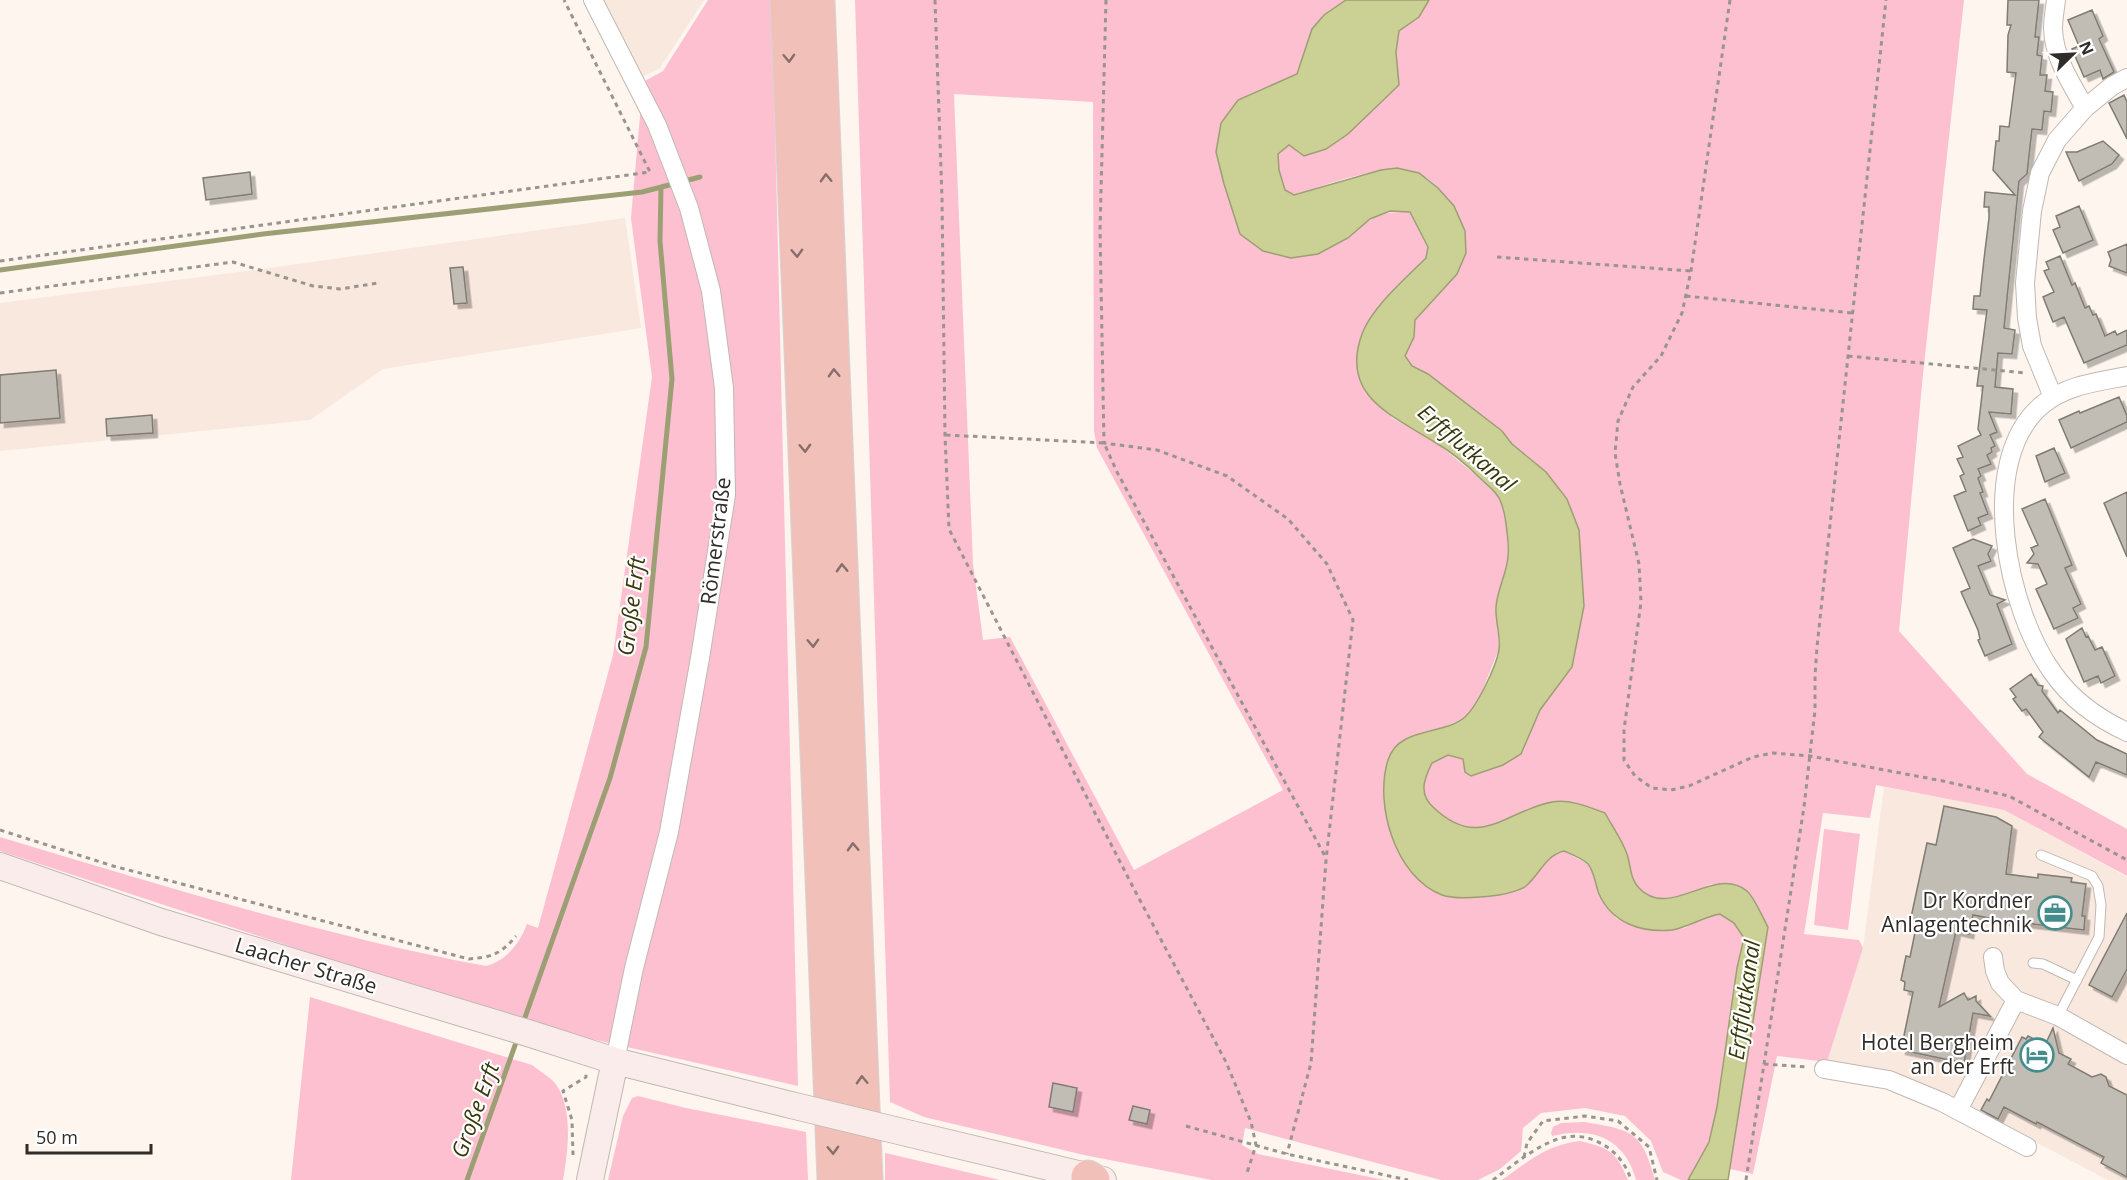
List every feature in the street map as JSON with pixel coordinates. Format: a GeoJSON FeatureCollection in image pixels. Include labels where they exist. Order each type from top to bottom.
{"type":"FeatureCollection","features":[{"type":"Feature","properties":{"kind":"highway"},"geometry":{"type":"LineString","coordinates":[[787,0],[834,1180]]}},
{"type":"Feature","properties":{"kind":"highway"},"geometry":{"type":"LineString","coordinates":[[818,0],[866,1180]]}},
{"type":"Feature","properties":{"kind":"main road","name":"Laacher Straße"},"geometry":{"type":"LineString","coordinates":[[0,866],[161,922],[520,1030],[615,1061],[1094,1179]]}},
{"type":"Feature","properties":{"kind":"main road"},"geometry":{"type":"LineString","coordinates":[[590,1180],[615,1061]]}},
{"type":"Feature","properties":{"kind":"street","name":"Römerstraße"},"geometry":{"type":"LineString","coordinates":[[592,0],[657,125],[689,208],[711,291],[724,388],[726,495],[702,646],[669,832],[634,968],[615,1061]]}},
{"type":"Feature","properties":{"kind":"street"},"geometry":{"type":"LineString","coordinates":[[2056,0],[2053,29],[2056,47],[2062,66],[2085,108]]}},
{"type":"Feature","properties":{"kind":"street"},"geometry":{"type":"LineString","coordinates":[[2053,397],[2032,346],[2027,318],[2025,283],[2032,211],[2040,173],[2070,123],[2112,86],[2127,78]]}},
{"type":"Feature","properties":{"kind":"street"},"geometry":{"type":"LineString","coordinates":[[2127,376],[2070,388],[2053,397],[2031,416],[2020,431],[2010,455],[2004,489],[2006,548],[2013,583],[2035,641],[2053,674],[2106,723],[2127,732]]}},
{"type":"Feature","properties":{"kind":"street"},"geometry":{"type":"LineString","coordinates":[[1993,957],[2000,983],[2016,1000],[2058,1016],[2127,1055]]}},
{"type":"Feature","properties":{"kind":"street"},"geometry":{"type":"LineString","coordinates":[[1958,1110],[2016,1000]]}},
{"type":"Feature","properties":{"kind":"street"},"geometry":{"type":"LineString","coordinates":[[1824,1069],[1889,1080],[1958,1110],[2027,1147]]}},
{"type":"Feature","properties":{"kind":"lane"},"geometry":{"type":"LineString","coordinates":[[2041,855],[2092,876],[2098,886],[2101,906],[2098,937],[2058,1016]]}},
{"type":"Feature","properties":{"kind":"lane"},"geometry":{"type":"LineString","coordinates":[[2033,963],[2043,964],[2077,980]]}},
{"type":"Feature","properties":{"kind":"path"},"geometry":{"type":"LineString","coordinates":[[0,261],[650,172],[564,0]]}},
{"type":"Feature","properties":{"kind":"path"},"geometry":{"type":"LineString","coordinates":[[934,0],[942,198],[945,435],[949,529],[1134,889],[1226,1062],[1251,1122],[1256,1145],[1246,1176]]}},
{"type":"Feature","properties":{"kind":"path"},"geometry":{"type":"LineString","coordinates":[[1106,0],[1100,230],[1104,442],[1117,472],[1326,860]]}},
{"type":"Feature","properties":{"kind":"path"},"geometry":{"type":"LineString","coordinates":[[1730,0],[1691,271],[1682,313],[1661,356],[1633,387],[1618,421],[1616,453],[1620,484],[1639,564],[1641,602],[1624,730],[1624,760],[1635,776],[1652,788],[1671,790],[1689,786],[1753,757],[1773,753],[1810,756],[1943,781],[2009,796],[2127,860]]}},
{"type":"Feature","properties":{"kind":"path"},"geometry":{"type":"LineString","coordinates":[[1746,1180],[1804,807],[1815,710],[1817,647],[1886,0]]}},
{"type":"Feature","properties":{"kind":"path"},"geometry":{"type":"LineString","coordinates":[[1497,257],[1691,271]]}},
{"type":"Feature","properties":{"kind":"path"},"geometry":{"type":"LineString","coordinates":[[0,293],[233,262],[313,286],[340,289],[378,283]]}},
{"type":"Feature","properties":{"kind":"path"},"geometry":{"type":"LineString","coordinates":[[1686,296],[1852,313]]}},
{"type":"Feature","properties":{"kind":"path"},"geometry":{"type":"LineString","coordinates":[[1847,356],[1960,365],[2043,375]]}},
{"type":"Feature","properties":{"kind":"path"},"geometry":{"type":"LineString","coordinates":[[945,435],[1104,442],[1157,450],[1227,476],[1288,519],[1327,564],[1353,620],[1326,860],[1311,1063],[1287,1154]]}},
{"type":"Feature","properties":{"kind":"path"},"geometry":{"type":"LineString","coordinates":[[0,830],[112,866],[469,959],[489,957],[506,948],[516,936]]}},
{"type":"Feature","properties":{"kind":"path"},"geometry":{"type":"LineString","coordinates":[[571,1163],[572,1120],[563,1091],[586,1077],[583,1051]]}},
{"type":"Feature","properties":{"kind":"path"},"geometry":{"type":"LineString","coordinates":[[1764,1064],[1824,1069]]}},
{"type":"Feature","properties":{"kind":"path"},"geometry":{"type":"LineString","coordinates":[[1524,1157],[1527,1143],[1543,1121],[1585,1116],[1618,1121],[1649,1147],[1657,1180]]}},
{"type":"Feature","properties":{"kind":"path"},"geometry":{"type":"LineString","coordinates":[[1186,1126],[1287,1154],[1408,1180]]}},
{"type":"Feature","properties":{"kind":"path"},"geometry":{"type":"LineString","coordinates":[[1493,1180],[1524,1157],[1562,1138],[1582,1138],[1598,1142],[1611,1149],[1621,1158],[1631,1180]]}},
{"type":"Feature","properties":{"kind":"shaded area"},"geometry":{"type":"Polygon","coordinates":[[[596,0],[704,0],[660,68],[634,81],[596,0]]]}},
{"type":"Feature","properties":{"kind":"shaded area"},"geometry":{"type":"Polygon","coordinates":[[[708,0],[772,0],[798,1086],[526,1024],[0,851],[0,837],[302,924],[424,954],[486,966],[506,956],[520,938],[527,924],[538,928],[613,655],[652,377],[631,218],[643,82],[663,71],[708,0]]]}},
{"type":"Feature","properties":{"kind":"shaded area"},"geometry":{"type":"Polygon","coordinates":[[[855,0],[1346,0],[1325,15],[1297,74],[1271,87],[1216,152],[1240,234],[1348,238],[1376,217],[1390,213],[1410,212],[1428,247],[1426,258],[1380,305],[1362,333],[1357,362],[1392,418],[1438,444],[1500,498],[1507,530],[1508,557],[1496,606],[1499,649],[1477,704],[1463,719],[1441,728],[1422,732],[1398,744],[1468,897],[1497,895],[1519,890],[1530,882],[1547,861],[1564,851],[1586,863],[1594,873],[1598,892],[1616,918],[1638,928],[1669,930],[1685,928],[1708,916],[1720,914],[1734,923],[1744,938],[1737,968],[1717,1107],[1709,1142],[1688,1180],[1681,1180],[1663,1172],[1651,1141],[1625,1116],[1585,1108],[1541,1113],[1523,1128],[1521,1151],[1500,1169],[1478,1180],[1441,1180],[1245,1128],[1242,1145],[1258,1154],[1384,1180],[1212,1180],[1084,1155],[924,1117],[890,1102],[855,0]],[[954,94],[973,564],[983,640],[1010,637],[1134,870],[1283,790],[1097,448],[1094,431],[1093,102],[954,94]]]}},
{"type":"Feature","properties":{"kind":"shaded area"},"geometry":{"type":"Polygon","coordinates":[[[1429,0],[1964,0],[1923,374],[1899,631],[2027,774],[2127,829],[2127,876],[2004,810],[1876,785],[1870,818],[1823,813],[1804,934],[1859,940],[1863,948],[1827,1062],[1777,1056],[1753,1174],[1730,1169],[1768,927],[1712,884],[1672,897],[1652,897],[1643,893],[1632,879],[1627,854],[1529,809],[1495,826],[1469,828],[1447,820],[1431,805],[1426,796],[1424,782],[1431,763],[1448,755],[1463,759],[1465,772],[1521,755],[1540,710],[1572,667],[1529,457],[1512,444],[1501,431],[1428,374],[1412,366],[1405,356],[1414,337],[1415,320],[1429,304],[1465,231],[1442,192],[1420,174],[1408,170],[1393,170],[1340,180],[1294,195],[1285,190],[1279,170],[1278,154],[1289,145],[1399,86],[1396,52],[1399,31],[1419,17],[1429,0]]]}},
{"type":"Feature","properties":{"kind":"shaded area"},"geometry":{"type":"Polygon","coordinates":[[[625,218],[641,328],[383,369],[310,420],[0,451],[0,303],[625,218]]]}},
{"type":"Feature","properties":{"kind":"shaded area"},"geometry":{"type":"Polygon","coordinates":[[[1884,787],[2004,810],[2127,877],[2127,1180],[2108,1180],[1949,1097],[1827,1062],[1863,948],[1884,787]]]}},
{"type":"Feature","properties":{"kind":"shaded area"},"geometry":{"type":"Polygon","coordinates":[[[1824,829],[1860,834],[1848,930],[1814,925],[1824,829]]]}},
{"type":"Feature","properties":{"kind":"shaded area"},"geometry":{"type":"Polygon","coordinates":[[[310,997],[532,1065],[551,1079],[564,1100],[568,1141],[563,1180],[291,1180],[310,997]]]}},
{"type":"Feature","properties":{"kind":"shaded area"},"geometry":{"type":"Polygon","coordinates":[[[638,1096],[806,1132],[808,1180],[608,1180],[623,1116],[632,1098],[638,1096]]]}},
{"type":"Feature","properties":{"kind":"shaded area"},"geometry":{"type":"Polygon","coordinates":[[[1584,1122],[1614,1128],[1633,1136],[1645,1151],[1655,1180],[1636,1180],[1624,1154],[1605,1138],[1580,1133],[1552,1136],[1553,1127],[1561,1123],[1584,1122]]]}},
{"type":"Feature","properties":{"kind":"shaded area"},"geometry":{"type":"Polygon","coordinates":[[[1580,1141],[1610,1152],[1620,1163],[1628,1180],[1502,1180],[1547,1150],[1580,1141]]]}},
{"type":"Feature","properties":{"kind":"shaded area"},"geometry":{"type":"Polygon","coordinates":[[[885,1153],[890,1154],[1000,1180],[885,1180],[885,1153]]]}},
{"type":"Feature","properties":{"kind":"water","name":"Erftflutkanal"},"geometry":{"type":"Polygon","coordinates":[[[1346,0],[1429,0],[1419,17],[1399,31],[1396,52],[1399,85],[1348,134],[1326,149],[1304,156],[1289,145],[1278,154],[1279,170],[1285,190],[1294,195],[1381,170],[1397,168],[1419,173],[1438,188],[1454,206],[1465,231],[1466,253],[1457,274],[1415,320],[1414,337],[1405,356],[1412,366],[1428,374],[1502,431],[1512,444],[1546,472],[1567,499],[1579,530],[1584,606],[1572,667],[1540,710],[1521,754],[1503,765],[1471,776],[1465,772],[1463,759],[1448,755],[1432,763],[1425,781],[1424,792],[1434,808],[1450,820],[1465,826],[1479,827],[1493,824],[1552,802],[1586,806],[1605,813],[1625,849],[1634,881],[1639,888],[1651,896],[1664,899],[1721,884],[1734,884],[1750,894],[1768,927],[1728,1180],[1688,1180],[1709,1142],[1717,1107],[1737,968],[1744,938],[1734,923],[1720,914],[1672,930],[1649,930],[1629,924],[1620,919],[1605,904],[1588,864],[1564,851],[1547,861],[1531,882],[1517,890],[1486,897],[1448,897],[1426,886],[1412,872],[1392,837],[1384,797],[1384,778],[1388,760],[1394,749],[1411,736],[1445,727],[1465,717],[1480,695],[1497,657],[1499,634],[1496,607],[1508,553],[1504,511],[1497,494],[1465,464],[1375,402],[1364,389],[1358,374],[1357,356],[1367,324],[1390,293],[1426,258],[1428,247],[1410,212],[1390,211],[1370,219],[1348,238],[1318,254],[1291,258],[1263,251],[1240,234],[1216,152],[1221,123],[1238,100],[1297,74],[1312,29],[1324,15],[1346,0]]]}},
{"type":"Feature","properties":{"kind":"building"},"geometry":{"type":"Polygon","coordinates":[[[2008,0],[2039,0],[2035,37],[2039,37],[2037,55],[2042,56],[2040,75],[2047,75],[2045,91],[2053,92],[2051,112],[2044,111],[2042,130],[2032,129],[2027,174],[2019,181],[2004,328],[2015,330],[2012,354],[1998,353],[1995,387],[2013,389],[2011,414],[1989,412],[1997,432],[1990,435],[1995,446],[1987,455],[1991,464],[1978,469],[1981,476],[1978,478],[1983,492],[1980,493],[1988,514],[1978,518],[1981,525],[1968,531],[1954,496],[1966,491],[1960,476],[1964,474],[1957,459],[1963,457],[1958,446],[1981,435],[1978,429],[1983,386],[1977,386],[1987,310],[1973,309],[1974,296],[1980,296],[1989,218],[1989,207],[1984,207],[1985,192],[2015,195],[1993,170],[2000,126],[2009,127],[2016,73],[2007,72],[2008,35],[2011,25],[2007,25],[2008,0]]]}},
{"type":"Feature","properties":{"kind":"building"},"geometry":{"type":"Polygon","coordinates":[[[2092,10],[2103,36],[2099,39],[2114,72],[2103,79],[2100,70],[2084,77],[2072,49],[2079,46],[2068,20],[2092,10]]]}},
{"type":"Feature","properties":{"kind":"building"},"geometry":{"type":"Polygon","coordinates":[[[2124,95],[2127,102],[2127,139],[2109,103],[2124,95]]]}},
{"type":"Feature","properties":{"kind":"building"},"geometry":{"type":"Polygon","coordinates":[[[2103,141],[2119,155],[2112,164],[2079,181],[2066,152],[2077,152],[2103,141]]]}},
{"type":"Feature","properties":{"kind":"building"},"geometry":{"type":"Polygon","coordinates":[[[250,172],[252,194],[206,200],[203,178],[250,172]]]}},
{"type":"Feature","properties":{"kind":"building"},"geometry":{"type":"Polygon","coordinates":[[[2079,206],[2093,240],[2063,253],[2053,230],[2060,227],[2056,216],[2079,206]]]}},
{"type":"Feature","properties":{"kind":"building"},"geometry":{"type":"Polygon","coordinates":[[[2127,244],[2127,273],[2109,266],[2111,260],[2108,252],[2127,244]]]}},
{"type":"Feature","properties":{"kind":"building"},"geometry":{"type":"Polygon","coordinates":[[[2060,256],[2072,285],[2075,283],[2085,308],[2089,306],[2093,315],[2096,314],[2105,336],[2115,331],[2117,335],[2127,330],[2127,345],[2084,363],[2064,317],[2053,322],[2043,297],[2054,292],[2044,271],[2049,269],[2046,262],[2060,256]]]}},
{"type":"Feature","properties":{"kind":"building"},"geometry":{"type":"Polygon","coordinates":[[[463,267],[467,303],[454,304],[450,268],[463,267]]]}},
{"type":"Feature","properties":{"kind":"building"},"geometry":{"type":"Polygon","coordinates":[[[56,370],[60,418],[0,423],[0,375],[56,370]]]}},
{"type":"Feature","properties":{"kind":"building"},"geometry":{"type":"Polygon","coordinates":[[[2119,397],[2127,416],[2127,422],[2071,448],[2059,420],[2119,397]]]}},
{"type":"Feature","properties":{"kind":"building"},"geometry":{"type":"Polygon","coordinates":[[[152,415],[153,433],[107,436],[106,419],[152,415]]]}},
{"type":"Feature","properties":{"kind":"building"},"geometry":{"type":"Polygon","coordinates":[[[2054,448],[2065,473],[2045,482],[2036,456],[2054,448]]]}},
{"type":"Feature","properties":{"kind":"building"},"geometry":{"type":"Polygon","coordinates":[[[2127,492],[2127,557],[2104,503],[2127,492]]]}},
{"type":"Feature","properties":{"kind":"building"},"geometry":{"type":"Polygon","coordinates":[[[2045,499],[2072,565],[2065,568],[2081,604],[2073,608],[2078,618],[2054,629],[2036,589],[2047,584],[2038,564],[2027,563],[2034,554],[2031,548],[2038,545],[2022,509],[2045,499]]]}},
{"type":"Feature","properties":{"kind":"building"},"geometry":{"type":"Polygon","coordinates":[[[1973,539],[1992,546],[1988,554],[1991,561],[1978,566],[1990,595],[2005,600],[1997,604],[2012,644],[1985,656],[1978,640],[1980,639],[1978,630],[1961,592],[1970,588],[1953,548],[1973,539]]]}},
{"type":"Feature","properties":{"kind":"building"},"geometry":{"type":"Polygon","coordinates":[[[2082,628],[2095,650],[2102,647],[2115,676],[2101,683],[2098,676],[2084,682],[2066,639],[2082,628]]]}},
{"type":"Feature","properties":{"kind":"building"},"geometry":{"type":"Polygon","coordinates":[[[2031,674],[2038,685],[2043,686],[2042,691],[2058,713],[2060,710],[2097,740],[2127,754],[2127,775],[2096,762],[2089,777],[2039,737],[2043,732],[2026,709],[2022,711],[2013,699],[2016,697],[2010,689],[2031,674]]]}},
{"type":"Feature","properties":{"kind":"building"},"geometry":{"type":"Polygon","coordinates":[[[1944,806],[1996,817],[2012,826],[2006,874],[2038,878],[2038,874],[2072,878],[2071,882],[2086,884],[2082,916],[2085,916],[2084,930],[1973,915],[1969,934],[1956,931],[1939,1007],[1964,993],[1968,1000],[1976,996],[1976,1001],[1990,1016],[1973,1013],[1964,1063],[1901,1050],[1913,992],[1904,990],[1905,982],[1901,980],[1906,956],[1910,957],[1917,923],[1910,922],[1927,843],[1936,845],[1944,806]]]}},
{"type":"Feature","properties":{"kind":"building"},"geometry":{"type":"Polygon","coordinates":[[[2127,913],[2127,969],[2112,997],[2089,985],[2127,913]]]}},
{"type":"Feature","properties":{"kind":"building"},"geometry":{"type":"Polygon","coordinates":[[[2053,1028],[2059,1053],[2071,1059],[2068,1064],[2092,1077],[2101,1074],[2106,1077],[2109,1086],[2127,1095],[2127,1177],[2101,1163],[2104,1157],[2037,1122],[2036,1124],[2004,1107],[1998,1119],[1981,1110],[1987,1099],[1989,1101],[2022,1037],[2026,1039],[2028,1036],[2045,1045],[2053,1028]]]}},
{"type":"Feature","properties":{"kind":"building"},"geometry":{"type":"Polygon","coordinates":[[[1053,1083],[1077,1088],[1073,1112],[1049,1107],[1053,1083]]]}},
{"type":"Feature","properties":{"kind":"building"},"geometry":{"type":"Polygon","coordinates":[[[1133,1106],[1150,1110],[1147,1124],[1129,1120],[1133,1106]]]}},
{"type":"Feature","properties":{"kind":"waterway"},"geometry":{"type":"LineString","coordinates":[[0,270],[263,234],[642,192],[700,177]]}},
{"type":"Feature","properties":{"kind":"waterway","name":"Große Erft"},"geometry":{"type":"LineString","coordinates":[[523,1023],[610,778],[646,647],[672,379],[660,241],[661,187]]}},
{"type":"Feature","properties":{"kind":"waterway","name":"Große Erft"},"geometry":{"type":"LineString","coordinates":[[467,1180],[518,1037]]}},
{"type":"Feature","properties":{"kind":"place","name":"Dr Kordner Anlagentechnik"},"geometry":{"type":"Point","coordinates":[2055,913]}},
{"type":"Feature","properties":{"kind":"place","name":"Hotel Bergheim an der Erft"},"geometry":{"type":"Point","coordinates":[2037,1055]}}]}
